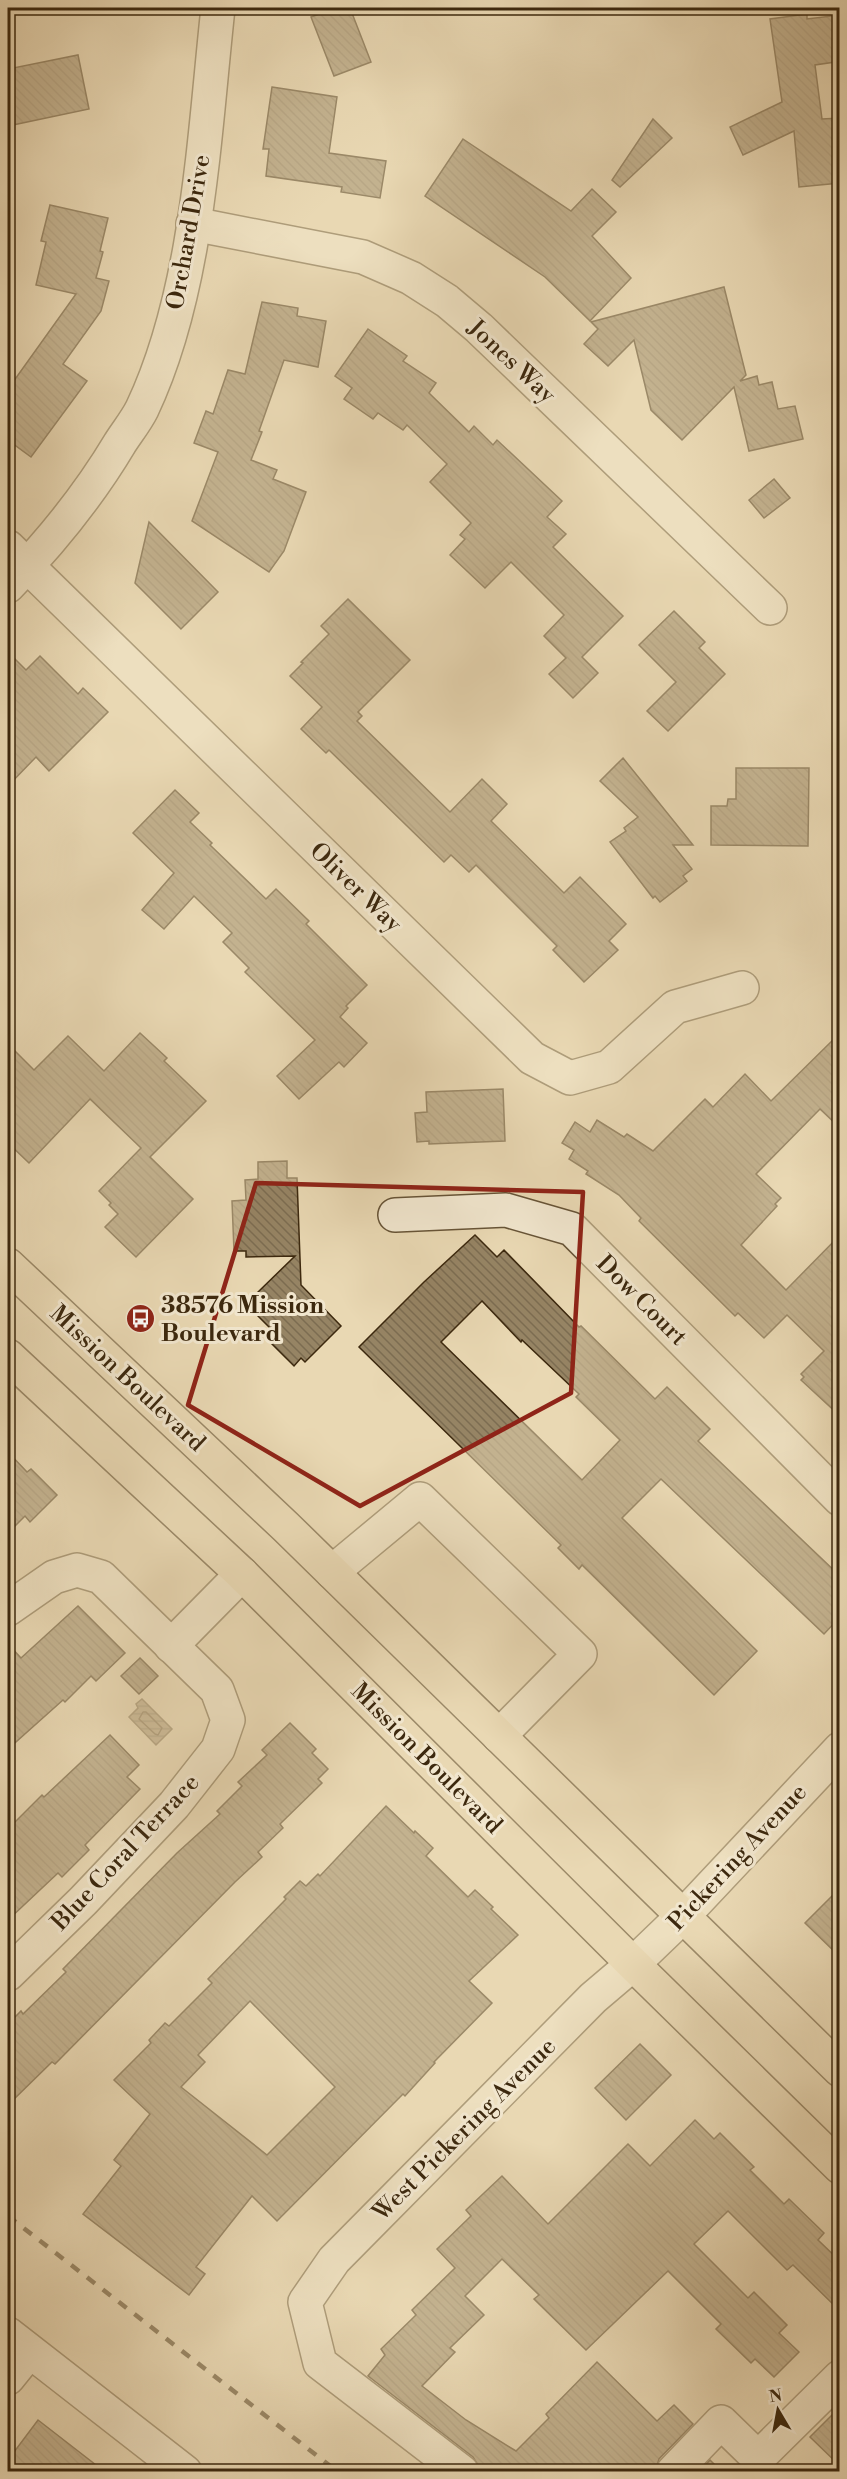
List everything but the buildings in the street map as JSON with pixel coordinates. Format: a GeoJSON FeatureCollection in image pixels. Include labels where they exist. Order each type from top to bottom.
{"type":"FeatureCollection","features":[{"type":"Feature","properties":{"kind":"main road","name":"Mission Boulevard"},"geometry":{"type":"LineString","coordinates":[[8,1265],[332,1572],[840,2070]]}},
{"type":"Feature","properties":{"kind":"main road","name":"Mission Boulevard"},"geometry":{"type":"LineString","coordinates":[[8,1356],[242,1574],[840,2167]]}},
{"type":"Feature","properties":{"kind":"street","name":"Orchard Drive"},"geometry":{"type":"LineString","coordinates":[[14,566],[96,483],[142,409],[165,347],[183,287],[194,224],[218,8]]}},
{"type":"Feature","properties":{"kind":"street","name":"Jones Way"},"geometry":{"type":"LineString","coordinates":[[194,224],[363,257],[411,278],[447,300],[479,328],[770,608]]}},
{"type":"Feature","properties":{"kind":"street","name":"Oliver Way"},"geometry":{"type":"LineString","coordinates":[[14,566],[532,1059],[570,1078],[609,1067],[675,1007],[742,988]]}},
{"type":"Feature","properties":{"kind":"street","name":"Dow Court"},"geometry":{"type":"LineString","coordinates":[[394,1215],[506,1210],[572,1229],[840,1499]]}},
{"type":"Feature","properties":{"kind":"street"},"geometry":{"type":"LineString","coordinates":[[332,1572],[420,1499],[571,1646],[579,1654],[499,1736]]}},
{"type":"Feature","properties":{"kind":"street"},"geometry":{"type":"LineString","coordinates":[[8,1609],[54,1577],[76,1570],[101,1577],[171,1646],[242,1574]]}},
{"type":"Feature","properties":{"kind":"street","name":"Blue Coral Terrace"},"geometry":{"type":"LineString","coordinates":[[8,1974],[83,1901],[174,1805],[218,1749],[228,1720],[217,1690],[171,1646]]}},
{"type":"Feature","properties":{"kind":"street","name":"Pickering Avenue"},"geometry":{"type":"LineString","coordinates":[[633,1964],[683,1916],[840,1749]]}},
{"type":"Feature","properties":{"kind":"street","name":"West Pickering Avenue"},"geometry":{"type":"LineString","coordinates":[[462,2472],[320,2363],[305,2302],[334,2260],[593,1998],[633,1964]]}},
{"type":"Feature","properties":{"kind":"street"},"geometry":{"type":"LineString","coordinates":[[8,2378],[18,2343],[185,2472]]}},
{"type":"Feature","properties":{"kind":"street"},"geometry":{"type":"LineString","coordinates":[[673,2472],[721,2422],[758,2458],[840,2377]]}},
{"type":"Feature","properties":{"kind":"highlighted area"},"geometry":{"type":"Polygon","coordinates":[[[256,1183],[583,1192],[571,1393],[360,1506],[188,1405],[256,1183]]]}},
{"type":"Feature","properties":{"kind":"water"},"geometry":{"type":"Polygon","coordinates":[[[142,1699],[172,1729],[156,1745],[129,1717],[138,1708],[136,1704],[142,1699]]]}},
{"type":"Feature","properties":{"kind":"railway"},"geometry":{"type":"LineString","coordinates":[[8,2216],[338,2472]]}},
{"type":"Feature","properties":{"kind":"place","name":"38576 Mission Boulevard"},"geometry":{"type":"Point","coordinates":[140,1319]}}]}
